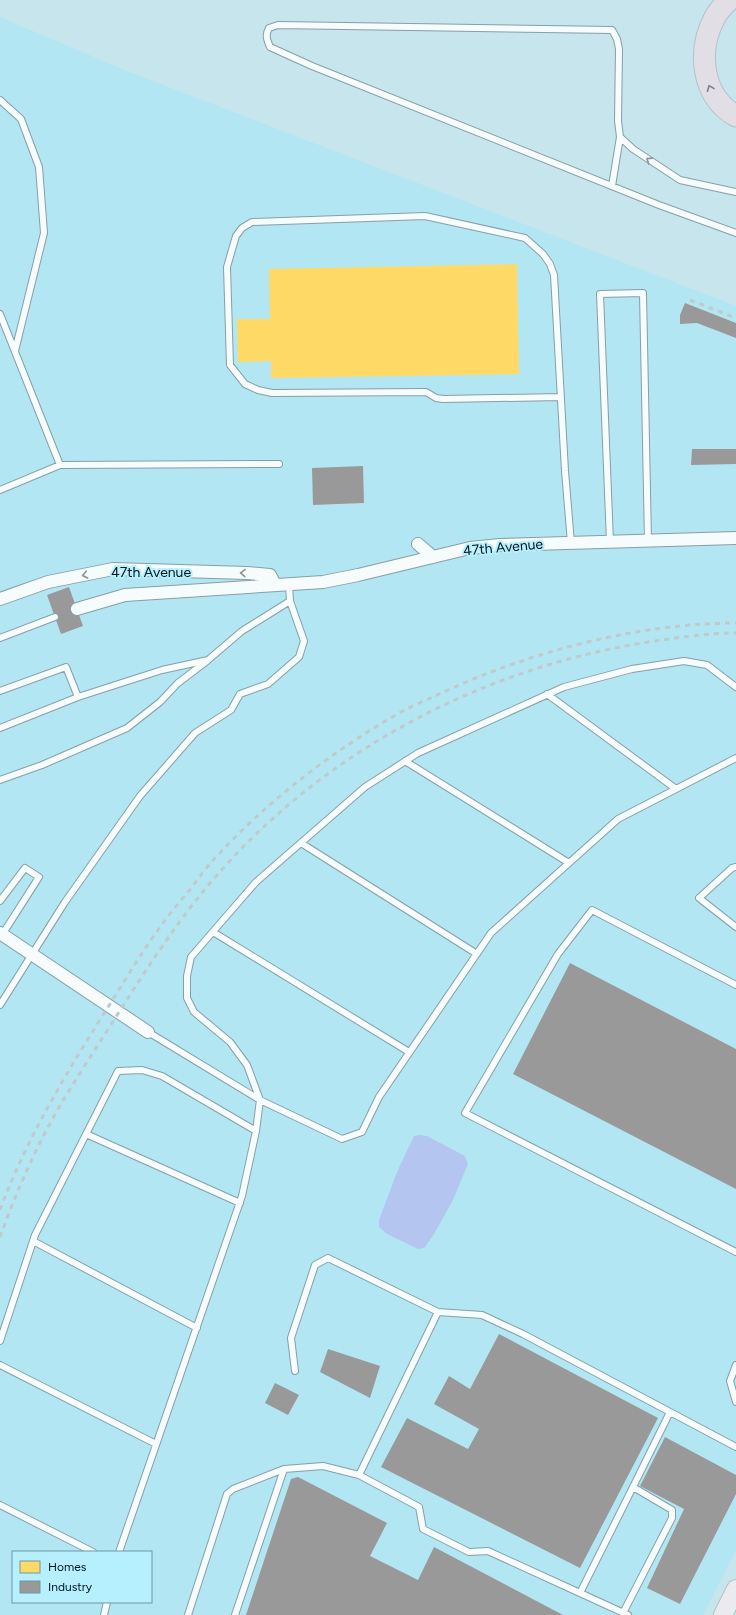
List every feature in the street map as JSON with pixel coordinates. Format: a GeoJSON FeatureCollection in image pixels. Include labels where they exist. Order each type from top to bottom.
{"type":"FeatureCollection","features":[{"type":"Feature","properties":{"kind":"highway"},"geometry":{"type":"LineString","coordinates":[[729,0],[715,16],[707,35],[704,58],[706,78],[714,97],[736,116]]}},
{"type":"Feature","properties":{"kind":"main road"},"geometry":{"type":"LineString","coordinates":[[722,1615],[736,1589]]}},
{"type":"Feature","properties":{"kind":"street","name":"47th Avenue"},"geometry":{"type":"LineString","coordinates":[[77,608],[125,595],[289,585],[337,580],[470,548],[500,545],[736,538]]}},
{"type":"Feature","properties":{"kind":"street"},"geometry":{"type":"LineString","coordinates":[[418,544],[433,557]]}},
{"type":"Feature","properties":{"kind":"street","name":"47th Avenue"},"geometry":{"type":"LineString","coordinates":[[0,599],[48,582],[113,569],[255,573],[270,575],[274,585]]}},
{"type":"Feature","properties":{"kind":"street"},"geometry":{"type":"LineString","coordinates":[[1,935],[32,954],[148,1032]]}},
{"type":"Feature","properties":{"kind":"lane"},"geometry":{"type":"LineString","coordinates":[[612,186],[620,137],[618,121],[619,49],[617,39],[612,30],[278,25],[269,28],[267,40],[270,47],[377,93],[659,206],[736,233]]}},
{"type":"Feature","properties":{"kind":"lane"},"geometry":{"type":"LineString","coordinates":[[0,100],[21,119],[39,167],[44,233],[15,352]]}},
{"type":"Feature","properties":{"kind":"lane"},"geometry":{"type":"LineString","coordinates":[[620,137],[633,149],[680,180],[736,192]]}},
{"type":"Feature","properties":{"kind":"lane"},"geometry":{"type":"LineString","coordinates":[[561,397],[444,399],[436,398],[426,392],[272,393],[258,390],[245,384],[230,366],[227,267],[236,236],[242,228],[252,222],[425,216],[525,238],[543,254],[550,264],[554,275],[571,543]]}},
{"type":"Feature","properties":{"kind":"lane"},"geometry":{"type":"LineString","coordinates":[[610,542],[600,294],[636,293],[643,293],[648,541]]}},
{"type":"Feature","properties":{"kind":"lane"},"geometry":{"type":"LineString","coordinates":[[0,314],[60,465]]}},
{"type":"Feature","properties":{"kind":"lane"},"geometry":{"type":"LineString","coordinates":[[0,490],[60,465],[279,464]]}},
{"type":"Feature","properties":{"kind":"lane"},"geometry":{"type":"LineString","coordinates":[[0,1005],[65,902],[140,796],[195,733],[231,710],[240,694],[268,684],[299,657],[304,641],[290,601],[289,585]]}},
{"type":"Feature","properties":{"kind":"lane"},"geometry":{"type":"LineString","coordinates":[[0,780],[42,765],[127,728],[160,702],[178,683],[242,632],[290,601]]}},
{"type":"Feature","properties":{"kind":"lane"},"geometry":{"type":"LineString","coordinates":[[0,638],[55,617]]}},
{"type":"Feature","properties":{"kind":"lane"},"geometry":{"type":"LineString","coordinates":[[0,728],[78,698],[162,670],[208,660]]}},
{"type":"Feature","properties":{"kind":"lane"},"geometry":{"type":"LineString","coordinates":[[119,1551],[240,1203],[256,1131],[260,1100],[247,1065],[230,1042],[194,1012],[187,998],[187,976],[191,957],[256,882],[365,787],[418,753],[564,687],[632,669],[684,661],[707,665],[736,687]]}},
{"type":"Feature","properties":{"kind":"lane"},"geometry":{"type":"LineString","coordinates":[[0,691],[66,667],[78,698]]}},
{"type":"Feature","properties":{"kind":"lane"},"geometry":{"type":"LineString","coordinates":[[548,694],[676,789]]}},
{"type":"Feature","properties":{"kind":"lane"},"geometry":{"type":"LineString","coordinates":[[148,1032],[260,1100],[342,1139],[362,1132],[378,1097],[490,933],[618,819],[736,758]]}},
{"type":"Feature","properties":{"kind":"lane"},"geometry":{"type":"LineString","coordinates":[[405,761],[569,863]]}},
{"type":"Feature","properties":{"kind":"lane"},"geometry":{"type":"LineString","coordinates":[[301,843],[477,954]]}},
{"type":"Feature","properties":{"kind":"lane"},"geometry":{"type":"LineString","coordinates":[[736,867],[732,868],[699,898],[736,927]]}},
{"type":"Feature","properties":{"kind":"lane"},"geometry":{"type":"LineString","coordinates":[[0,901],[25,868],[39,877],[1,935]]}},
{"type":"Feature","properties":{"kind":"lane"},"geometry":{"type":"LineString","coordinates":[[736,985],[592,910],[558,954],[465,1113],[736,1252]]}},
{"type":"Feature","properties":{"kind":"lane"},"geometry":{"type":"LineString","coordinates":[[213,932],[410,1052]]}},
{"type":"Feature","properties":{"kind":"lane"},"geometry":{"type":"LineString","coordinates":[[0,1341],[33,1241],[118,1071],[142,1070],[162,1076],[256,1131]]}},
{"type":"Feature","properties":{"kind":"lane"},"geometry":{"type":"LineString","coordinates":[[86,1134],[240,1203]]}},
{"type":"Feature","properties":{"kind":"lane"},"geometry":{"type":"LineString","coordinates":[[33,1241],[197,1328]]}},
{"type":"Feature","properties":{"kind":"lane"},"geometry":{"type":"LineString","coordinates":[[295,1371],[291,1338],[315,1264],[328,1258],[438,1312],[482,1315],[523,1334],[736,1447]]}},
{"type":"Feature","properties":{"kind":"lane"},"geometry":{"type":"LineString","coordinates":[[359,1475],[438,1312]]}},
{"type":"Feature","properties":{"kind":"lane"},"geometry":{"type":"LineString","coordinates":[[0,1364],[156,1444]]}},
{"type":"Feature","properties":{"kind":"lane"},"geometry":{"type":"LineString","coordinates":[[736,1365],[730,1381],[736,1402]]}},
{"type":"Feature","properties":{"kind":"lane"},"geometry":{"type":"LineString","coordinates":[[580,1593],[670,1412]]}},
{"type":"Feature","properties":{"kind":"lane"},"geometry":{"type":"LineString","coordinates":[[188,1615],[228,1494],[233,1489],[284,1469],[323,1466],[359,1475],[418,1507],[423,1529],[469,1552],[488,1552],[626,1614],[672,1518],[672,1510],[632,1487]]}},
{"type":"Feature","properties":{"kind":"lane"},"geometry":{"type":"LineString","coordinates":[[235,1615],[284,1469]]}},
{"type":"Feature","properties":{"kind":"lane"},"geometry":{"type":"LineString","coordinates":[[0,1505],[91,1551]]}},
{"type":"Feature","properties":{"kind":"lane"},"geometry":{"type":"LineString","coordinates":[[104,1615],[107,1603]]}},
{"type":"Feature","properties":{"kind":"shaded area"},"geometry":{"type":"Polygon","coordinates":[[[0,17],[127,71],[736,306],[736,1550],[703,1615],[0,1615],[0,17]]]}},
{"type":"Feature","properties":{"kind":"shaded area"},"geometry":{"type":"Polygon","coordinates":[[[414,1136],[427,1136],[465,1156],[468,1164],[453,1200],[433,1236],[424,1248],[418,1249],[387,1234],[379,1227],[379,1220],[397,1172],[414,1136]]]}},
{"type":"Feature","properties":{"kind":"building: Homes"},"geometry":{"type":"Polygon","coordinates":[[[517,264],[519,374],[271,378],[271,361],[238,362],[237,319],[270,319],[269,269],[517,264]]]}},
{"type":"Feature","properties":{"kind":"building: Industry"},"geometry":{"type":"Polygon","coordinates":[[[685,303],[736,323],[736,338],[697,323],[680,324],[680,315],[685,303]]]}},
{"type":"Feature","properties":{"kind":"building: Industry"},"geometry":{"type":"Polygon","coordinates":[[[692,449],[736,449],[736,464],[691,465],[692,449]]]}},
{"type":"Feature","properties":{"kind":"building: Industry"},"geometry":{"type":"Polygon","coordinates":[[[363,466],[364,503],[313,505],[312,468],[363,466]]]}},
{"type":"Feature","properties":{"kind":"building: Industry"},"geometry":{"type":"Polygon","coordinates":[[[69,587],[83,626],[61,634],[47,595],[69,587]]]}},
{"type":"Feature","properties":{"kind":"building: Industry"},"geometry":{"type":"Polygon","coordinates":[[[570,963],[736,1049],[736,1189],[513,1074],[570,963]]]}},
{"type":"Feature","properties":{"kind":"building: Industry"},"geometry":{"type":"Polygon","coordinates":[[[499,1334],[658,1418],[580,1568],[381,1467],[407,1418],[468,1449],[479,1429],[434,1404],[449,1376],[470,1389],[499,1334]]]}},
{"type":"Feature","properties":{"kind":"building: Industry"},"geometry":{"type":"Polygon","coordinates":[[[328,1349],[380,1366],[370,1398],[320,1372],[328,1349]]]}},
{"type":"Feature","properties":{"kind":"building: Industry"},"geometry":{"type":"Polygon","coordinates":[[[275,1383],[299,1395],[288,1415],[265,1403],[275,1383]]]}},
{"type":"Feature","properties":{"kind":"building: Industry"},"geometry":{"type":"Polygon","coordinates":[[[665,1437],[736,1475],[736,1494],[680,1604],[647,1588],[684,1509],[640,1486],[665,1437]]]}},
{"type":"Feature","properties":{"kind":"building: Industry"},"geometry":{"type":"Polygon","coordinates":[[[298,1477],[387,1523],[370,1556],[418,1580],[434,1547],[563,1615],[246,1615],[291,1479],[298,1477]]]}},
{"type":"Feature","properties":{"kind":"railway"},"geometry":{"type":"LineString","coordinates":[[690,300],[736,318]]}},
{"type":"Feature","properties":{"kind":"railway"},"geometry":{"type":"LineString","coordinates":[[0,1210],[10,1184],[60,1085],[88,1038],[162,924],[214,859],[257,816],[301,779],[370,730],[399,713],[414,705],[506,666],[582,643],[621,635],[659,628],[698,624],[736,623]]}},
{"type":"Feature","properties":{"kind":"railway"},"geometry":{"type":"LineString","coordinates":[[0,1237],[29,1166],[54,1115],[75,1080],[165,943],[194,903],[226,865],[270,821],[317,782],[368,747],[421,716],[477,690],[535,669],[595,653],[655,641],[706,634],[736,633]]}}]}
